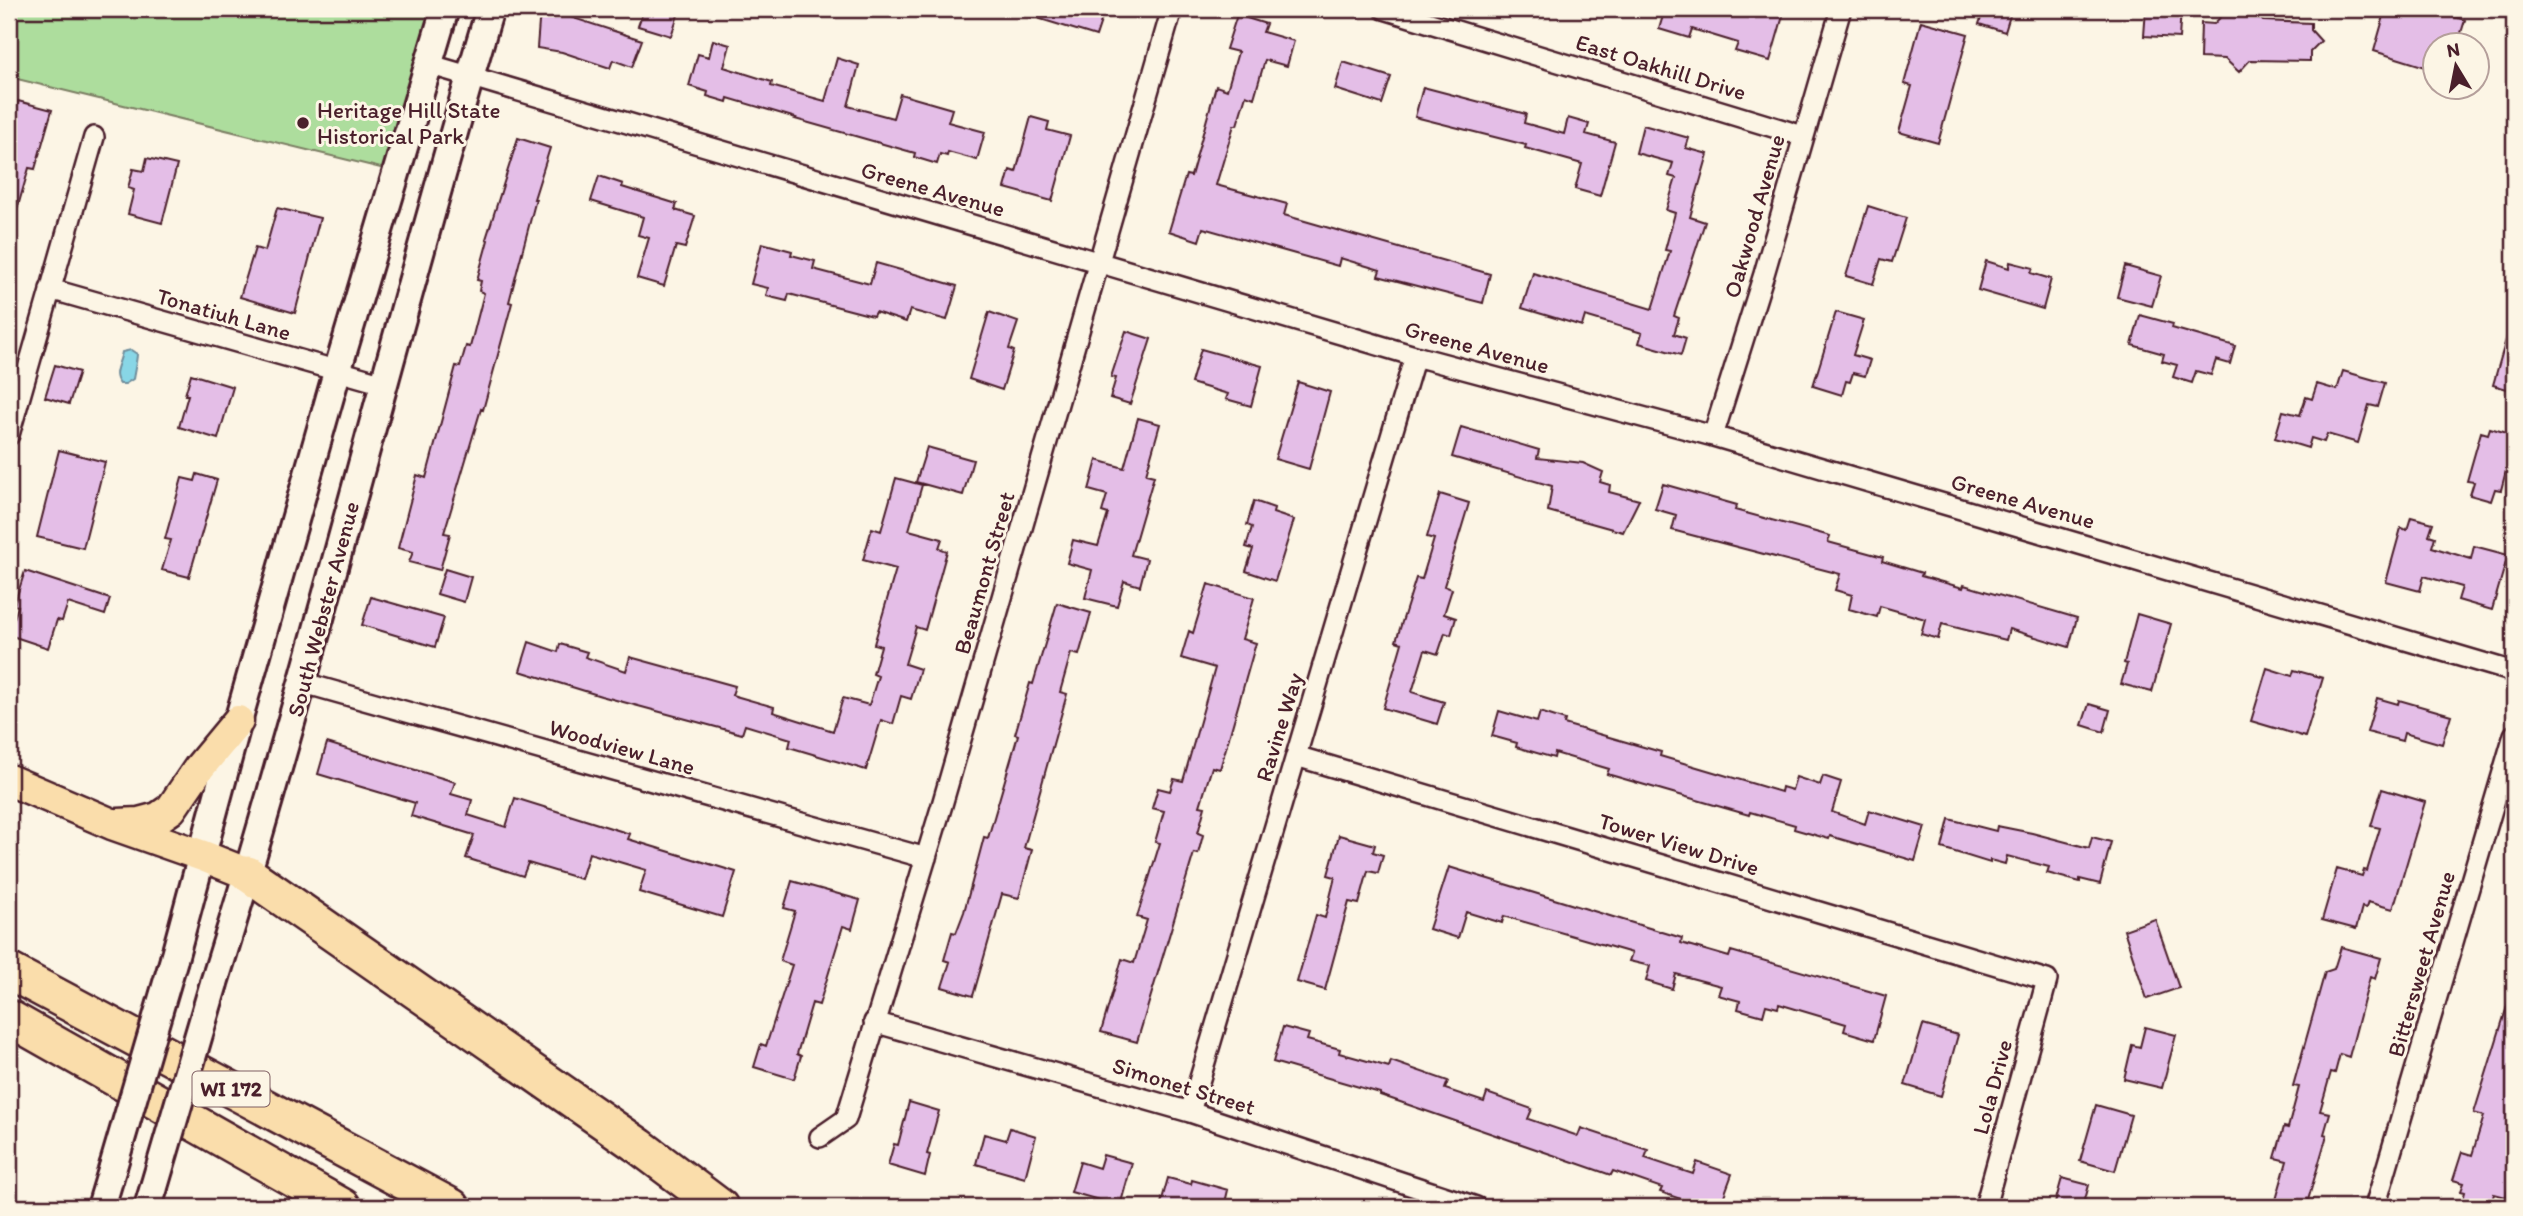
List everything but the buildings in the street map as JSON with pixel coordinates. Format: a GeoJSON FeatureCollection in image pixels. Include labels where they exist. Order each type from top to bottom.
{"type":"FeatureCollection","features":[{"type":"Feature","properties":{"kind":"highway"},"geometry":{"type":"LineString","coordinates":[[248,874],[639,1146],[720,1207]]}},
{"type":"Feature","properties":{"kind":"highway","name":"WI 172"},"geometry":{"type":"LineString","coordinates":[[9,971],[452,1207]]}},
{"type":"Feature","properties":{"kind":"highway","name":"WI 172"},"geometry":{"type":"LineString","coordinates":[[9,1018],[343,1207]]}},
{"type":"Feature","properties":{"kind":"main road"},"geometry":{"type":"LineString","coordinates":[[101,1207],[174,959],[337,372],[445,9]]}},
{"type":"Feature","properties":{"kind":"main road","name":"South Webster Avenue"},"geometry":{"type":"LineString","coordinates":[[151,1197],[304,683],[384,384],[490,9]]}},
{"type":"Feature","properties":{"kind":"main road"},"geometry":{"type":"LineString","coordinates":[[111,824],[139,823],[158,818],[172,809],[199,768],[238,721]]}},
{"type":"Feature","properties":{"kind":"main road"},"geometry":{"type":"LineString","coordinates":[[9,780],[111,824],[248,874]]}},
{"type":"Feature","properties":{"kind":"street","name":"Beaumont Street"},"geometry":{"type":"LineString","coordinates":[[820,1137],[846,1119],[926,858],[1172,9]]}},
{"type":"Feature","properties":{"kind":"street","name":"East Oakhill Drive"},"geometry":{"type":"LineString","coordinates":[[1384,9],[1802,136]]}},
{"type":"Feature","properties":{"kind":"street","name":"Oakwood Avenue"},"geometry":{"type":"LineString","coordinates":[[1713,436],[1841,9]]}},
{"type":"Feature","properties":{"kind":"street","name":"Greene Avenue"},"geometry":{"type":"LineString","coordinates":[[428,64],[1416,356],[1713,436],[2514,672]]}},
{"type":"Feature","properties":{"kind":"street"},"geometry":{"type":"LineString","coordinates":[[9,435],[94,137]]}},
{"type":"Feature","properties":{"kind":"street","name":"Tonatiuh Lane"},"geometry":{"type":"LineString","coordinates":[[50,289],[384,384]]}},
{"type":"Feature","properties":{"kind":"street","name":"Ravine Way"},"geometry":{"type":"LineString","coordinates":[[1190,1112],[1416,356]]}},
{"type":"Feature","properties":{"kind":"street","name":"Woodview Lane"},"geometry":{"type":"LineString","coordinates":[[304,683],[926,858]]}},
{"type":"Feature","properties":{"kind":"street","name":"Bittersweet Avenue"},"geometry":{"type":"LineString","coordinates":[[2375,1207],[2514,735]]}},
{"type":"Feature","properties":{"kind":"street","name":"Tower View Drive"},"geometry":{"type":"LineString","coordinates":[[1296,756],[2047,980]]}},
{"type":"Feature","properties":{"kind":"street","name":"Lola Drive"},"geometry":{"type":"LineString","coordinates":[[1985,1207],[2047,980]]}},
{"type":"Feature","properties":{"kind":"street","name":"Simonet Street"},"geometry":{"type":"LineString","coordinates":[[874,1022],[1190,1112],[1476,1207]]}},
{"type":"Feature","properties":{"kind":"green space","name":"Heritage Hill State Historical Park"},"geometry":{"type":"Polygon","coordinates":[[[9,9],[445,9],[385,169],[9,77],[9,9]]]}},
{"type":"Feature","properties":{"kind":"water"},"geometry":{"type":"Polygon","coordinates":[[[131,350],[137,354],[133,379],[120,384],[116,373],[122,352],[131,350]]]}},
{"type":"Feature","properties":{"kind":"place","name":"Heritage Hill State Historical Park"},"geometry":{"type":"Point","coordinates":[303,123]}}]}
